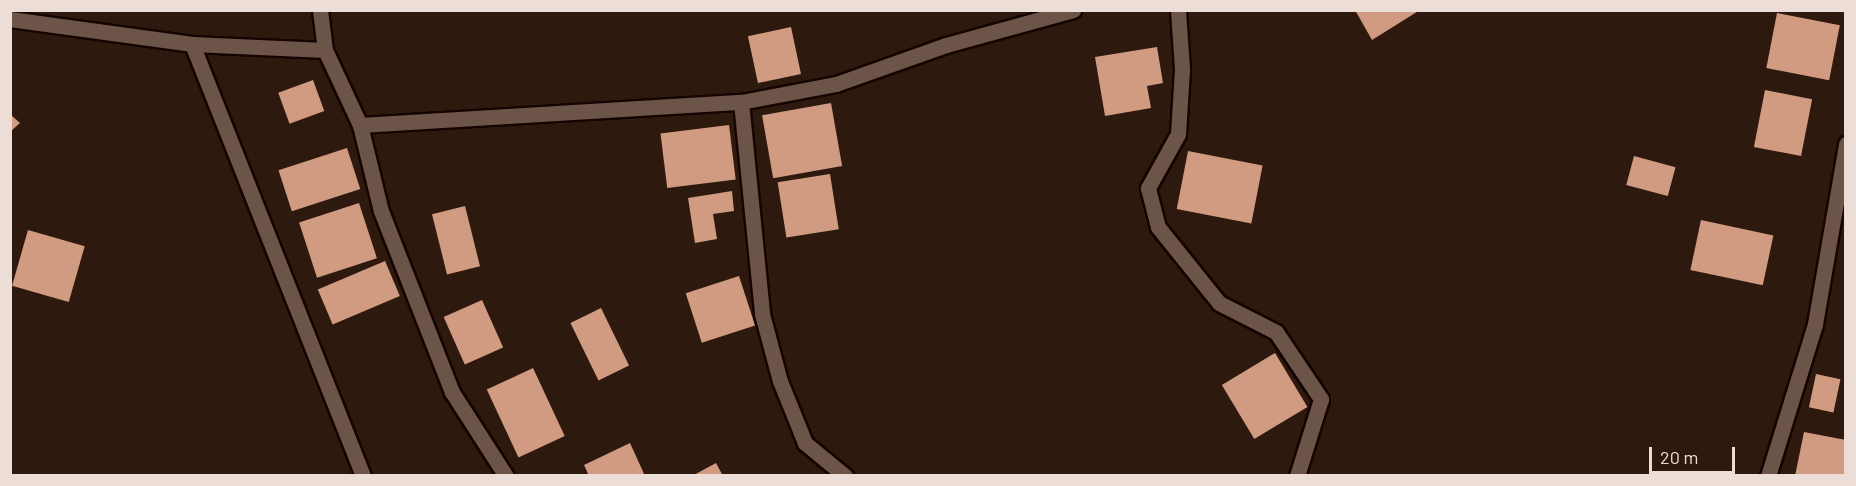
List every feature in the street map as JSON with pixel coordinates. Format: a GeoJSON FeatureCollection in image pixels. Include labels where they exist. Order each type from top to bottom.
{"type":"FeatureCollection","features":[{"type":"Feature","properties":{"kind":"street"},"geometry":{"type":"LineString","coordinates":[[320,10],[325,50],[360,125],[381,211],[452,392],[506,476]]}},
{"type":"Feature","properties":{"kind":"street"},"geometry":{"type":"LineString","coordinates":[[360,125],[741,102],[836,84],[946,45],[1073,10]]}},
{"type":"Feature","properties":{"kind":"street"},"geometry":{"type":"LineString","coordinates":[[1178,10],[1182,69],[1178,134],[1148,188],[1158,227],[1219,303],[1276,332],[1321,399],[1297,476]]}},
{"type":"Feature","properties":{"kind":"street"},"geometry":{"type":"LineString","coordinates":[[10,19],[192,44],[325,50]]}},
{"type":"Feature","properties":{"kind":"street"},"geometry":{"type":"LineString","coordinates":[[192,44],[363,476]]}},
{"type":"Feature","properties":{"kind":"street"},"geometry":{"type":"LineString","coordinates":[[741,102],[762,314],[780,381],[805,443],[845,476]]}},
{"type":"Feature","properties":{"kind":"street"},"geometry":{"type":"LineString","coordinates":[[1768,476],[1815,324],[1845,144]]}},
{"type":"Feature","properties":{"kind":"building"},"geometry":{"type":"Polygon","coordinates":[[[1355,10],[1420,10],[1372,40],[1355,10]]]}},
{"type":"Feature","properties":{"kind":"building"},"geometry":{"type":"Polygon","coordinates":[[[1777,13],[1840,25],[1829,80],[1766,68],[1777,13]]]}},
{"type":"Feature","properties":{"kind":"building"},"geometry":{"type":"Polygon","coordinates":[[[791,27],[801,74],[758,83],[748,36],[791,27]]]}},
{"type":"Feature","properties":{"kind":"building"},"geometry":{"type":"Polygon","coordinates":[[[1157,47],[1163,83],[1147,86],[1151,108],[1105,116],[1095,57],[1157,47]]]}},
{"type":"Feature","properties":{"kind":"building"},"geometry":{"type":"Polygon","coordinates":[[[313,80],[324,111],[290,124],[278,93],[313,80]]]}},
{"type":"Feature","properties":{"kind":"building"},"geometry":{"type":"Polygon","coordinates":[[[1765,90],[1812,99],[1801,156],[1754,147],[1765,90]]]}},
{"type":"Feature","properties":{"kind":"building"},"geometry":{"type":"Polygon","coordinates":[[[831,103],[842,166],[773,178],[762,115],[831,103]]]}},
{"type":"Feature","properties":{"kind":"building"},"geometry":{"type":"Polygon","coordinates":[[[10,114],[20,123],[10,132],[10,114]]]}},
{"type":"Feature","properties":{"kind":"building"},"geometry":{"type":"Polygon","coordinates":[[[729,125],[736,180],[667,188],[661,133],[729,125]]]}},
{"type":"Feature","properties":{"kind":"building"},"geometry":{"type":"Polygon","coordinates":[[[347,148],[360,189],[292,211],[279,170],[347,148]]]}},
{"type":"Feature","properties":{"kind":"building"},"geometry":{"type":"Polygon","coordinates":[[[1188,151],[1263,166],[1251,223],[1177,209],[1188,151]]]}},
{"type":"Feature","properties":{"kind":"building"},"geometry":{"type":"Polygon","coordinates":[[[1634,156],[1676,167],[1668,196],[1626,185],[1634,156]]]}},
{"type":"Feature","properties":{"kind":"building"},"geometry":{"type":"Polygon","coordinates":[[[830,174],[839,229],[786,238],[778,182],[830,174]]]}},
{"type":"Feature","properties":{"kind":"building"},"geometry":{"type":"Polygon","coordinates":[[[732,191],[734,211],[713,214],[717,239],[695,243],[688,198],[732,191]]]}},
{"type":"Feature","properties":{"kind":"building"},"geometry":{"type":"Polygon","coordinates":[[[359,203],[377,258],[317,278],[299,222],[359,203]]]}},
{"type":"Feature","properties":{"kind":"building"},"geometry":{"type":"Polygon","coordinates":[[[465,206],[480,266],[447,274],[432,214],[465,206]]]}},
{"type":"Feature","properties":{"kind":"building"},"geometry":{"type":"Polygon","coordinates":[[[1701,220],[1773,235],[1763,285],[1690,270],[1701,220]]]}},
{"type":"Feature","properties":{"kind":"building"},"geometry":{"type":"Polygon","coordinates":[[[28,230],[85,246],[69,302],[12,286],[28,230]]]}},
{"type":"Feature","properties":{"kind":"building"},"geometry":{"type":"Polygon","coordinates":[[[385,261],[400,296],[333,325],[318,290],[385,261]]]}},
{"type":"Feature","properties":{"kind":"building"},"geometry":{"type":"Polygon","coordinates":[[[739,276],[755,325],[702,343],[686,293],[739,276]]]}},
{"type":"Feature","properties":{"kind":"building"},"geometry":{"type":"Polygon","coordinates":[[[482,300],[503,348],[465,365],[444,317],[482,300]]]}},
{"type":"Feature","properties":{"kind":"building"},"geometry":{"type":"Polygon","coordinates":[[[601,308],[629,366],[598,380],[570,323],[601,308]]]}},
{"type":"Feature","properties":{"kind":"building"},"geometry":{"type":"Polygon","coordinates":[[[1275,353],[1307,407],[1254,439],[1222,385],[1275,353]]]}},
{"type":"Feature","properties":{"kind":"building"},"geometry":{"type":"Polygon","coordinates":[[[533,368],[565,436],[518,458],[487,390],[533,368]]]}},
{"type":"Feature","properties":{"kind":"building"},"geometry":{"type":"Polygon","coordinates":[[[1816,374],[1840,379],[1833,412],[1809,407],[1816,374]]]}},
{"type":"Feature","properties":{"kind":"building"},"geometry":{"type":"Polygon","coordinates":[[[1804,432],[1846,440],[1846,476],[1795,476],[1804,432]]]}},
{"type":"Feature","properties":{"kind":"building"},"geometry":{"type":"Polygon","coordinates":[[[630,443],[645,476],[589,476],[584,465],[630,443]]]}},
{"type":"Feature","properties":{"kind":"building"},"geometry":{"type":"Polygon","coordinates":[[[716,463],[723,476],[692,476],[716,463]]]}}]}
